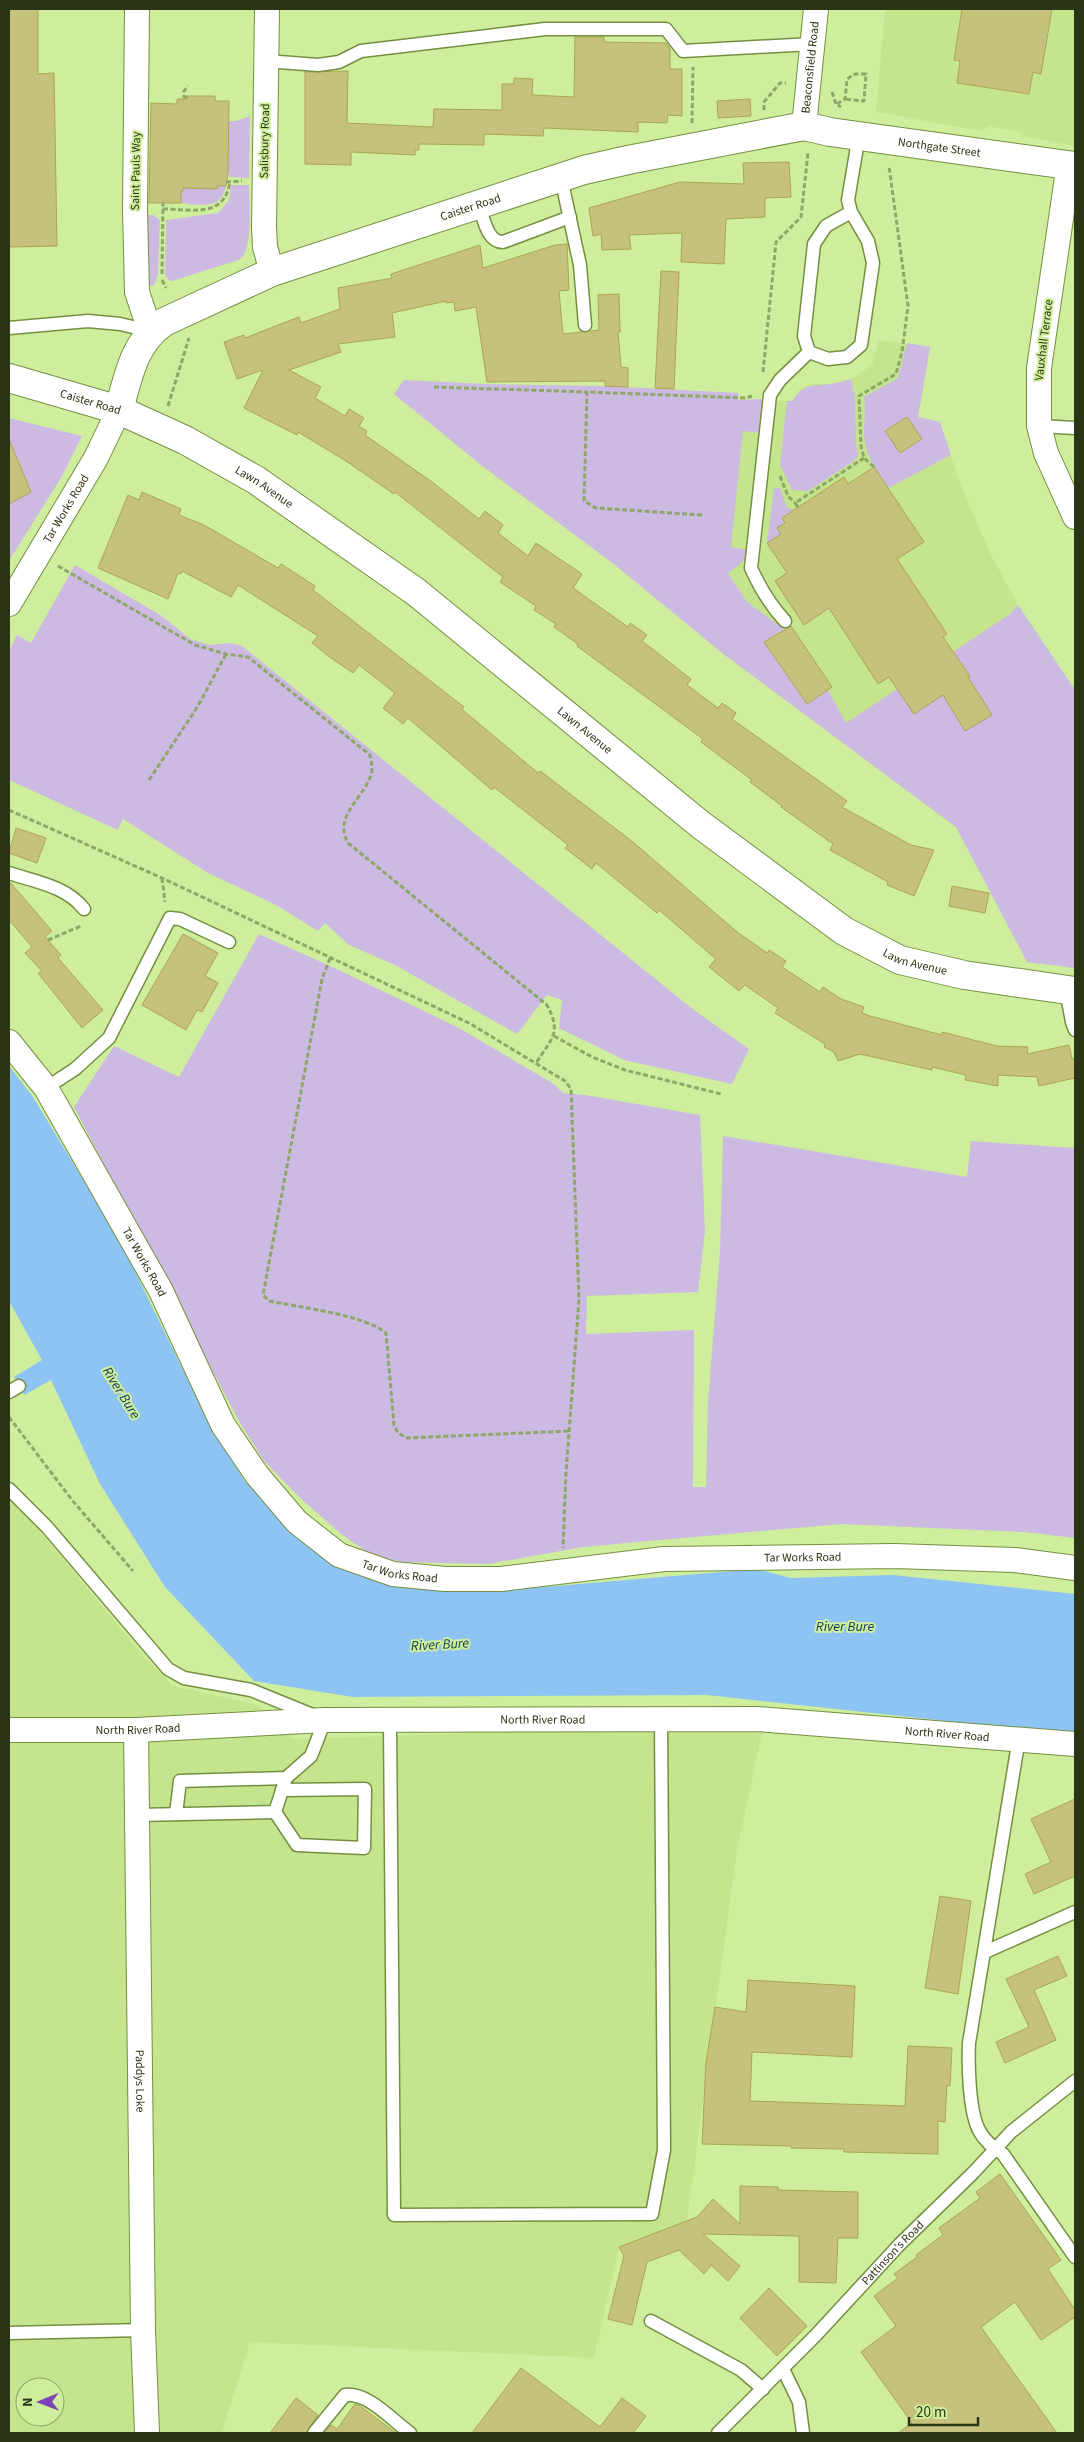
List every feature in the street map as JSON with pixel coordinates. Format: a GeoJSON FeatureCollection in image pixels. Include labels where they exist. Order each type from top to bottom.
{"type":"FeatureCollection","features":[{"type":"Feature","properties":{"kind":"main road","name":"Caister Road"},"geometry":{"type":"LineString","coordinates":[[9,378],[119,410],[129,372],[150,331],[191,308],[272,272],[561,178],[628,160],[807,127]]}},
{"type":"Feature","properties":{"kind":"main road","name":"Northgate Street"},"geometry":{"type":"LineString","coordinates":[[807,127],[1072,165]]}},
{"type":"Feature","properties":{"kind":"main road","name":"Lawn Avenue"},"geometry":{"type":"LineString","coordinates":[[119,410],[185,440],[256,480],[416,592],[701,825],[844,931],[900,960],[964,975],[1071,991]]}},
{"type":"Feature","properties":{"kind":"street","name":"Saint Pauls Way"},"geometry":{"type":"LineString","coordinates":[[137,9],[135,208],[137,292],[150,331]]}},
{"type":"Feature","properties":{"kind":"street","name":"Salisbury Road"},"geometry":{"type":"LineString","coordinates":[[267,9],[264,227],[265,247],[272,272]]}},
{"type":"Feature","properties":{"kind":"street","name":"Beaconsfield Road"},"geometry":{"type":"LineString","coordinates":[[807,127],[816,9]]}},
{"type":"Feature","properties":{"kind":"street","name":"Vauxhall Terrace"},"geometry":{"type":"LineString","coordinates":[[1072,165],[1039,368],[1039,426],[1046,454],[1074,513]]}},
{"type":"Feature","properties":{"kind":"street","name":"Tar Works Road"},"geometry":{"type":"LineString","coordinates":[[9,604],[96,458],[119,410]]}},
{"type":"Feature","properties":{"kind":"street","name":"Tar Works Road"},"geometry":{"type":"LineString","coordinates":[[9,1042],[46,1088],[161,1290],[224,1425],[257,1475],[298,1522],[339,1555],[393,1574],[445,1579],[500,1579],[664,1559],[895,1556],[1015,1560],[1075,1568]]}},
{"type":"Feature","properties":{"kind":"street","name":"North River Road"},"geometry":{"type":"LineString","coordinates":[[9,1730],[136,1730],[324,1720],[757,1719],[1019,1738],[1075,1744]]}},
{"type":"Feature","properties":{"kind":"street","name":"Paddys Loke"},"geometry":{"type":"LineString","coordinates":[[136,1730],[143,2330],[147,2433]]}},
{"type":"Feature","properties":{"kind":"lane"},"geometry":{"type":"LineString","coordinates":[[266,61],[318,65],[339,62],[361,51],[545,29],[666,29],[683,51],[812,44]]}},
{"type":"Feature","properties":{"kind":"lane"},"geometry":{"type":"LineString","coordinates":[[809,352],[828,359],[847,357],[861,345],[873,263],[868,241],[851,212],[848,200],[859,135]]}},
{"type":"Feature","properties":{"kind":"lane"},"geometry":{"type":"LineString","coordinates":[[561,178],[580,265],[585,325]]}},
{"type":"Feature","properties":{"kind":"lane"},"geometry":{"type":"LineString","coordinates":[[479,206],[491,237],[497,242],[504,242],[570,217]]}},
{"type":"Feature","properties":{"kind":"lane"},"geometry":{"type":"LineString","coordinates":[[809,352],[804,336],[814,244],[826,226],[851,212]]}},
{"type":"Feature","properties":{"kind":"lane"},"geometry":{"type":"LineString","coordinates":[[9,328],[88,320],[120,324],[150,331]]}},
{"type":"Feature","properties":{"kind":"lane"},"geometry":{"type":"LineString","coordinates":[[785,621],[772,607],[751,568],[762,469],[765,395],[809,352]]}},
{"type":"Feature","properties":{"kind":"lane"},"geometry":{"type":"LineString","coordinates":[[1039,426],[1075,428]]}},
{"type":"Feature","properties":{"kind":"lane"},"geometry":{"type":"LineString","coordinates":[[9,873],[58,889],[74,897],[84,909]]}},
{"type":"Feature","properties":{"kind":"lane"},"geometry":{"type":"LineString","coordinates":[[46,1088],[74,1069],[109,1038],[170,918],[180,919],[229,942]]}},
{"type":"Feature","properties":{"kind":"lane"},"geometry":{"type":"LineString","coordinates":[[1071,991],[1072,1022],[1075,1030]]}},
{"type":"Feature","properties":{"kind":"lane"},"geometry":{"type":"LineString","coordinates":[[9,1489],[48,1527],[168,1669],[184,1678],[251,1690],[324,1720],[311,1756],[284,1784],[276,1812],[297,1844],[364,1848],[365,1789],[284,1784],[180,1781],[176,1814]]}},
{"type":"Feature","properties":{"kind":"lane"},"geometry":{"type":"LineString","coordinates":[[390,1720],[394,2215],[652,2214],[664,2150],[661,1719]]}},
{"type":"Feature","properties":{"kind":"lane"},"geometry":{"type":"LineString","coordinates":[[1019,1738],[969,2043],[970,2086],[980,2132],[995,2149],[1003,2154],[1075,2257]]}},
{"type":"Feature","properties":{"kind":"lane"},"geometry":{"type":"LineString","coordinates":[[137,1815],[276,1812]]}},
{"type":"Feature","properties":{"kind":"lane"},"geometry":{"type":"LineString","coordinates":[[985,1952],[1075,1912]]}},
{"type":"Feature","properties":{"kind":"lane","name":"Pattinson's Road"},"geometry":{"type":"LineString","coordinates":[[718,2433],[783,2369],[900,2244],[1011,2132],[1075,2080]]}},
{"type":"Feature","properties":{"kind":"lane"},"geometry":{"type":"LineString","coordinates":[[650,2321],[741,2370],[763,2389]]}},
{"type":"Feature","properties":{"kind":"lane"},"geometry":{"type":"LineString","coordinates":[[9,2333],[143,2330]]}},
{"type":"Feature","properties":{"kind":"lane"},"geometry":{"type":"LineString","coordinates":[[783,2369],[799,2402],[803,2433]]}},
{"type":"Feature","properties":{"kind":"lane"},"geometry":{"type":"LineString","coordinates":[[314,2433],[345,2395],[354,2394],[367,2400],[410,2433]]}},
{"type":"Feature","properties":{"kind":"path"},"geometry":{"type":"LineString","coordinates":[[692,126],[694,51]]}},
{"type":"Feature","properties":{"kind":"path"},"geometry":{"type":"LineString","coordinates":[[836,104],[845,99],[864,101],[866,74],[855,74],[847,79],[845,99]]}},
{"type":"Feature","properties":{"kind":"path"},"geometry":{"type":"LineString","coordinates":[[187,97],[184,97],[184,91],[188,86]]}},
{"type":"Feature","properties":{"kind":"path"},"geometry":{"type":"LineString","coordinates":[[434,387],[746,398],[765,395],[776,242],[801,217],[807,127]]}},
{"type":"Feature","properties":{"kind":"path"},"geometry":{"type":"LineString","coordinates":[[874,467],[864,458],[861,446],[859,396],[896,374],[908,316],[888,170],[891,139]]}},
{"type":"Feature","properties":{"kind":"path"},"geometry":{"type":"LineString","coordinates":[[163,209],[209,209],[218,206],[224,200],[230,182]]}},
{"type":"Feature","properties":{"kind":"path"},"geometry":{"type":"LineString","coordinates":[[163,203],[162,281],[166,288]]}},
{"type":"Feature","properties":{"kind":"path"},"geometry":{"type":"LineString","coordinates":[[171,410],[168,406],[190,335]]}},
{"type":"Feature","properties":{"kind":"path"},"geometry":{"type":"LineString","coordinates":[[587,392],[584,501],[596,508],[702,515]]}},
{"type":"Feature","properties":{"kind":"path"},"geometry":{"type":"LineString","coordinates":[[795,503],[864,458]]}},
{"type":"Feature","properties":{"kind":"path"},"geometry":{"type":"LineString","coordinates":[[762,469],[779,474],[788,496],[798,507]]}},
{"type":"Feature","properties":{"kind":"path"},"geometry":{"type":"LineString","coordinates":[[38,554],[195,645],[226,654],[248,657],[370,755],[370,775],[342,823],[344,836],[348,843],[547,1005],[556,1022],[554,1036],[536,1063]]}},
{"type":"Feature","properties":{"kind":"path"},"geometry":{"type":"LineString","coordinates":[[149,780],[198,706],[226,654]]}},
{"type":"Feature","properties":{"kind":"path"},"geometry":{"type":"LineString","coordinates":[[9,810],[162,878],[469,1023],[564,1081],[571,1089],[579,1299],[563,1551],[568,1571]]}},
{"type":"Feature","properties":{"kind":"path"},"geometry":{"type":"LineString","coordinates":[[162,878],[162,897],[170,918]]}},
{"type":"Feature","properties":{"kind":"path"},"geometry":{"type":"LineString","coordinates":[[48,940],[80,928],[84,920],[84,909]]}},
{"type":"Feature","properties":{"kind":"path"},"geometry":{"type":"LineString","coordinates":[[330,958],[322,979],[263,1294],[269,1301],[360,1320],[378,1327],[386,1333],[394,1424],[398,1434],[407,1438],[570,1431]]}},
{"type":"Feature","properties":{"kind":"path"},"geometry":{"type":"LineString","coordinates":[[554,1036],[592,1057],[625,1070],[721,1094]]}},
{"type":"Feature","properties":{"kind":"path"},"geometry":{"type":"LineString","coordinates":[[9,1417],[72,1500],[133,1571]]}},
{"type":"Feature","properties":{"kind":"shaded area"},"geometry":{"type":"Polygon","coordinates":[[[885,9],[1075,9],[1075,146],[1025,137],[1019,132],[989,126],[981,131],[876,112],[885,9]]]}},
{"type":"Feature","properties":{"kind":"shaded area"},"geometry":{"type":"Polygon","coordinates":[[[250,116],[249,178],[230,177],[228,173],[229,121],[237,121],[250,116]]]}},
{"type":"Feature","properties":{"kind":"shaded area"},"geometry":{"type":"Polygon","coordinates":[[[231,185],[249,185],[249,233],[248,243],[242,257],[236,261],[172,281],[168,280],[165,274],[166,220],[218,213],[229,200],[231,185]]]}},
{"type":"Feature","properties":{"kind":"shaded area"},"geometry":{"type":"Polygon","coordinates":[[[217,186],[226,186],[224,194],[215,202],[203,205],[181,203],[181,191],[183,191],[183,188],[216,189],[217,186]]]}},
{"type":"Feature","properties":{"kind":"shaded area"},"geometry":{"type":"Polygon","coordinates":[[[145,215],[153,215],[160,220],[158,275],[154,285],[143,288],[145,215]]]}},
{"type":"Feature","properties":{"kind":"shaded area"},"geometry":{"type":"Polygon","coordinates":[[[879,340],[930,347],[918,417],[940,422],[959,481],[990,553],[1018,605],[1075,690],[1075,968],[1027,962],[956,827],[722,653],[738,400],[792,401],[799,390],[810,384],[831,384],[851,379],[872,365],[879,340]]]}},
{"type":"Feature","properties":{"kind":"shaded area"},"geometry":{"type":"Polygon","coordinates":[[[907,343],[930,347],[918,417],[940,422],[951,455],[888,488],[874,466],[866,448],[864,436],[864,397],[898,378],[907,343]]]}},
{"type":"Feature","properties":{"kind":"shaded area"},"geometry":{"type":"Polygon","coordinates":[[[851,379],[855,398],[858,456],[854,461],[808,491],[792,490],[780,465],[787,401],[792,401],[801,391],[809,386],[831,384],[851,379]]]}},
{"type":"Feature","properties":{"kind":"shaded area"},"geometry":{"type":"Polygon","coordinates":[[[404,380],[485,384],[605,386],[739,393],[738,400],[762,399],[760,433],[743,431],[731,547],[747,550],[745,558],[728,573],[747,602],[784,629],[764,642],[807,704],[828,690],[846,723],[1010,614],[1018,605],[1075,690],[1075,968],[1027,962],[956,827],[722,653],[615,565],[481,465],[394,394],[404,380]]]}},
{"type":"Feature","properties":{"kind":"shaded area"},"geometry":{"type":"Polygon","coordinates":[[[9,418],[82,436],[61,478],[9,561],[9,504],[31,492],[18,460],[9,445],[9,418]]]}},
{"type":"Feature","properties":{"kind":"shaded area"},"geometry":{"type":"Polygon","coordinates":[[[774,488],[780,488],[787,508],[794,510],[782,518],[785,523],[777,528],[781,534],[767,543],[774,488]]]}},
{"type":"Feature","properties":{"kind":"shaded area"},"geometry":{"type":"Polygon","coordinates":[[[75,565],[162,616],[190,639],[210,645],[231,643],[242,646],[694,1010],[749,1049],[732,1084],[624,1060],[559,1028],[562,1000],[547,995],[517,1034],[395,965],[349,945],[325,923],[318,931],[276,905],[208,873],[123,819],[118,830],[9,780],[9,651],[17,635],[31,643],[75,565]]]}},
{"type":"Feature","properties":{"kind":"shaded area"},"geometry":{"type":"Polygon","coordinates":[[[259,934],[459,1028],[554,1084],[563,1093],[585,1095],[700,1115],[705,1231],[698,1292],[587,1296],[586,1334],[694,1330],[693,1487],[706,1487],[708,1402],[720,1251],[723,1136],[967,1177],[971,1141],[1075,1148],[1075,1538],[1024,1532],[841,1524],[583,1547],[488,1564],[402,1562],[370,1554],[341,1534],[300,1498],[264,1461],[240,1423],[74,1107],[114,1046],[179,1077],[259,934]]]}},
{"type":"Feature","properties":{"kind":"shaded area"},"geometry":{"type":"Polygon","coordinates":[[[9,1500],[28,1517],[142,1654],[173,1686],[258,1705],[293,1739],[539,1731],[762,1733],[737,1850],[687,2221],[619,2247],[594,2358],[250,2342],[222,2433],[9,2433],[9,1500]]]}},
{"type":"Feature","properties":{"kind":"water","name":"River Bure"},"geometry":{"type":"Polygon","coordinates":[[[9,1066],[33,1097],[119,1239],[209,1423],[244,1480],[285,1524],[347,1570],[398,1587],[468,1590],[520,1589],[757,1569],[791,1578],[893,1575],[1075,1594],[1075,1735],[707,1695],[353,1697],[254,1681],[165,1587],[100,1484],[51,1380],[24,1395],[14,1377],[42,1360],[9,1301],[9,1066]]]}},
{"type":"Feature","properties":{"kind":"building"},"geometry":{"type":"Polygon","coordinates":[[[9,9],[38,9],[38,74],[54,73],[57,246],[9,247],[9,9]]]}},
{"type":"Feature","properties":{"kind":"building"},"geometry":{"type":"Polygon","coordinates":[[[962,9],[1052,9],[1041,74],[1033,72],[1029,94],[957,83],[960,61],[954,60],[962,9]]]}},
{"type":"Feature","properties":{"kind":"building"},"geometry":{"type":"Polygon","coordinates":[[[575,37],[604,37],[604,42],[666,43],[670,48],[670,69],[682,69],[682,116],[668,115],[667,123],[638,122],[638,132],[544,128],[543,136],[484,134],[484,145],[419,144],[419,150],[415,150],[415,155],[351,152],[351,165],[305,164],[305,72],[348,71],[347,123],[433,127],[434,109],[502,110],[502,84],[514,84],[514,78],[533,79],[532,95],[574,97],[575,37]]]}},
{"type":"Feature","properties":{"kind":"building"},"geometry":{"type":"Polygon","coordinates":[[[187,96],[215,96],[215,101],[229,101],[228,173],[226,186],[217,186],[217,189],[183,188],[183,191],[181,191],[181,203],[149,203],[151,103],[177,104],[177,99],[187,99],[187,96]]]}},
{"type":"Feature","properties":{"kind":"building"},"geometry":{"type":"Polygon","coordinates":[[[750,99],[751,116],[718,118],[717,101],[750,99]]]}},
{"type":"Feature","properties":{"kind":"building"},"geometry":{"type":"Polygon","coordinates":[[[789,162],[791,197],[765,198],[765,217],[726,219],[724,264],[681,262],[682,233],[629,235],[631,249],[602,250],[601,234],[593,236],[589,208],[680,182],[744,184],[743,163],[789,162]]]}},
{"type":"Feature","properties":{"kind":"building"},"geometry":{"type":"Polygon","coordinates":[[[567,244],[569,290],[559,291],[563,334],[599,330],[598,295],[619,294],[620,332],[618,332],[621,367],[628,368],[628,387],[605,386],[605,381],[487,382],[476,307],[455,311],[454,302],[446,303],[446,301],[392,313],[395,337],[338,344],[341,352],[289,370],[321,387],[315,398],[345,416],[349,409],[364,418],[359,426],[367,431],[365,435],[432,482],[479,519],[485,511],[503,525],[498,533],[528,556],[536,543],[582,574],[573,588],[628,627],[630,623],[647,635],[642,641],[691,679],[687,685],[718,708],[722,703],[736,713],[732,719],[847,801],[842,807],[911,845],[934,850],[914,896],[887,885],[888,882],[830,850],[833,844],[750,782],[752,780],[701,742],[703,739],[577,646],[578,644],[554,627],[556,624],[534,610],[536,606],[500,582],[503,577],[395,492],[394,494],[346,461],[298,432],[297,435],[244,408],[263,370],[237,379],[224,342],[244,335],[245,338],[299,317],[301,323],[340,309],[338,288],[392,278],[391,274],[480,245],[483,268],[555,245],[567,244]]]}},
{"type":"Feature","properties":{"kind":"building"},"geometry":{"type":"Polygon","coordinates":[[[661,271],[679,272],[674,389],[655,388],[661,271]]]}},
{"type":"Feature","properties":{"kind":"building"},"geometry":{"type":"Polygon","coordinates":[[[907,417],[922,439],[900,453],[885,431],[907,417]]]}},
{"type":"Feature","properties":{"kind":"building"},"geometry":{"type":"Polygon","coordinates":[[[9,439],[31,492],[9,504],[9,439]]]}},
{"type":"Feature","properties":{"kind":"building"},"geometry":{"type":"Polygon","coordinates":[[[874,467],[924,542],[897,559],[947,634],[943,637],[970,676],[968,677],[992,715],[965,731],[943,695],[914,714],[889,677],[878,684],[829,608],[804,625],[775,581],[787,573],[767,543],[781,534],[777,528],[785,523],[782,518],[844,477],[848,484],[874,467]]]}},
{"type":"Feature","properties":{"kind":"building"},"geometry":{"type":"Polygon","coordinates":[[[142,492],[181,509],[179,515],[204,525],[278,568],[281,564],[315,586],[313,590],[464,707],[462,709],[465,712],[538,773],[540,771],[633,842],[737,932],[767,953],[769,950],[786,961],[782,967],[820,992],[823,987],[841,999],[864,1007],[862,1013],[870,1016],[942,1035],[942,1032],[997,1046],[1028,1047],[1027,1054],[1069,1045],[1072,1059],[1075,1058],[1075,1078],[1039,1086],[1037,1077],[998,1075],[998,1086],[965,1080],[966,1075],[932,1067],[932,1070],[860,1054],[838,1061],[834,1052],[824,1047],[825,1044],[775,1013],[778,1008],[745,985],[739,991],[709,967],[716,959],[659,910],[657,913],[596,863],[592,869],[565,848],[568,845],[494,787],[492,790],[408,718],[403,724],[383,708],[395,693],[359,665],[353,673],[331,658],[312,643],[318,636],[238,585],[231,597],[182,571],[181,574],[178,573],[168,599],[98,568],[128,495],[139,500],[142,492]]]}},
{"type":"Feature","properties":{"kind":"building"},"geometry":{"type":"Polygon","coordinates":[[[791,626],[832,687],[807,704],[764,642],[791,626]]]}},
{"type":"Feature","properties":{"kind":"building"},"geometry":{"type":"Polygon","coordinates":[[[16,828],[46,838],[37,863],[9,853],[16,828]]]}},
{"type":"Feature","properties":{"kind":"building"},"geometry":{"type":"Polygon","coordinates":[[[9,881],[52,931],[45,937],[61,955],[58,958],[103,1010],[82,1028],[38,973],[42,971],[25,953],[32,947],[9,920],[9,881]]]}},
{"type":"Feature","properties":{"kind":"building"},"geometry":{"type":"Polygon","coordinates":[[[952,886],[989,893],[985,913],[949,906],[952,886]]]}},
{"type":"Feature","properties":{"kind":"building"},"geometry":{"type":"Polygon","coordinates":[[[183,934],[218,953],[205,976],[218,983],[202,1012],[197,1010],[186,1030],[142,1005],[183,934]]]}},
{"type":"Feature","properties":{"kind":"building"},"geometry":{"type":"Polygon","coordinates":[[[1075,1799],[1075,1876],[1034,1894],[1025,1874],[1051,1862],[1031,1819],[1075,1799]]]}},
{"type":"Feature","properties":{"kind":"building"},"geometry":{"type":"Polygon","coordinates":[[[940,1896],[971,1901],[958,1994],[925,1988],[940,1896]]]}},
{"type":"Feature","properties":{"kind":"building"},"geometry":{"type":"Polygon","coordinates":[[[1058,1956],[1067,1976],[1034,1990],[1056,2040],[1005,2063],[996,2042],[1029,2027],[1006,1979],[1058,1956]]]}},
{"type":"Feature","properties":{"kind":"building"},"geometry":{"type":"Polygon","coordinates":[[[748,1980],[855,1986],[852,2057],[752,2052],[750,2101],[905,2106],[908,2046],[952,2048],[950,2086],[947,2085],[945,2122],[938,2121],[938,2154],[844,2152],[844,2149],[791,2148],[791,2146],[702,2144],[706,2063],[715,2007],[746,2012],[748,1980]]]}},
{"type":"Feature","properties":{"kind":"building"},"geometry":{"type":"Polygon","coordinates":[[[1000,2174],[1061,2260],[1048,2269],[1075,2310],[1075,2317],[1041,2340],[1015,2302],[981,2327],[1057,2433],[898,2433],[912,2423],[861,2352],[896,2326],[874,2296],[898,2278],[894,2274],[943,2235],[939,2228],[980,2198],[976,2192],[1000,2174]]]}},
{"type":"Feature","properties":{"kind":"building"},"geometry":{"type":"Polygon","coordinates":[[[740,2186],[778,2187],[778,2190],[858,2192],[858,2238],[838,2238],[836,2283],[799,2282],[799,2236],[703,2234],[740,2266],[728,2281],[711,2265],[704,2274],[679,2250],[647,2262],[632,2325],[608,2319],[624,2256],[619,2247],[697,2217],[713,2199],[740,2224],[740,2186]]]}},
{"type":"Feature","properties":{"kind":"building"},"geometry":{"type":"Polygon","coordinates":[[[769,2288],[807,2326],[777,2356],[740,2318],[769,2288]]]}},
{"type":"Feature","properties":{"kind":"building"},"geometry":{"type":"Polygon","coordinates":[[[521,2368],[600,2427],[622,2398],[646,2416],[633,2433],[472,2433],[521,2368]]]}},
{"type":"Feature","properties":{"kind":"building"},"geometry":{"type":"Polygon","coordinates":[[[296,2398],[318,2415],[306,2433],[270,2433],[296,2398]]]}},
{"type":"Feature","properties":{"kind":"building"},"geometry":{"type":"Polygon","coordinates":[[[355,2404],[396,2433],[324,2433],[331,2425],[337,2429],[355,2404]]]}}]}
